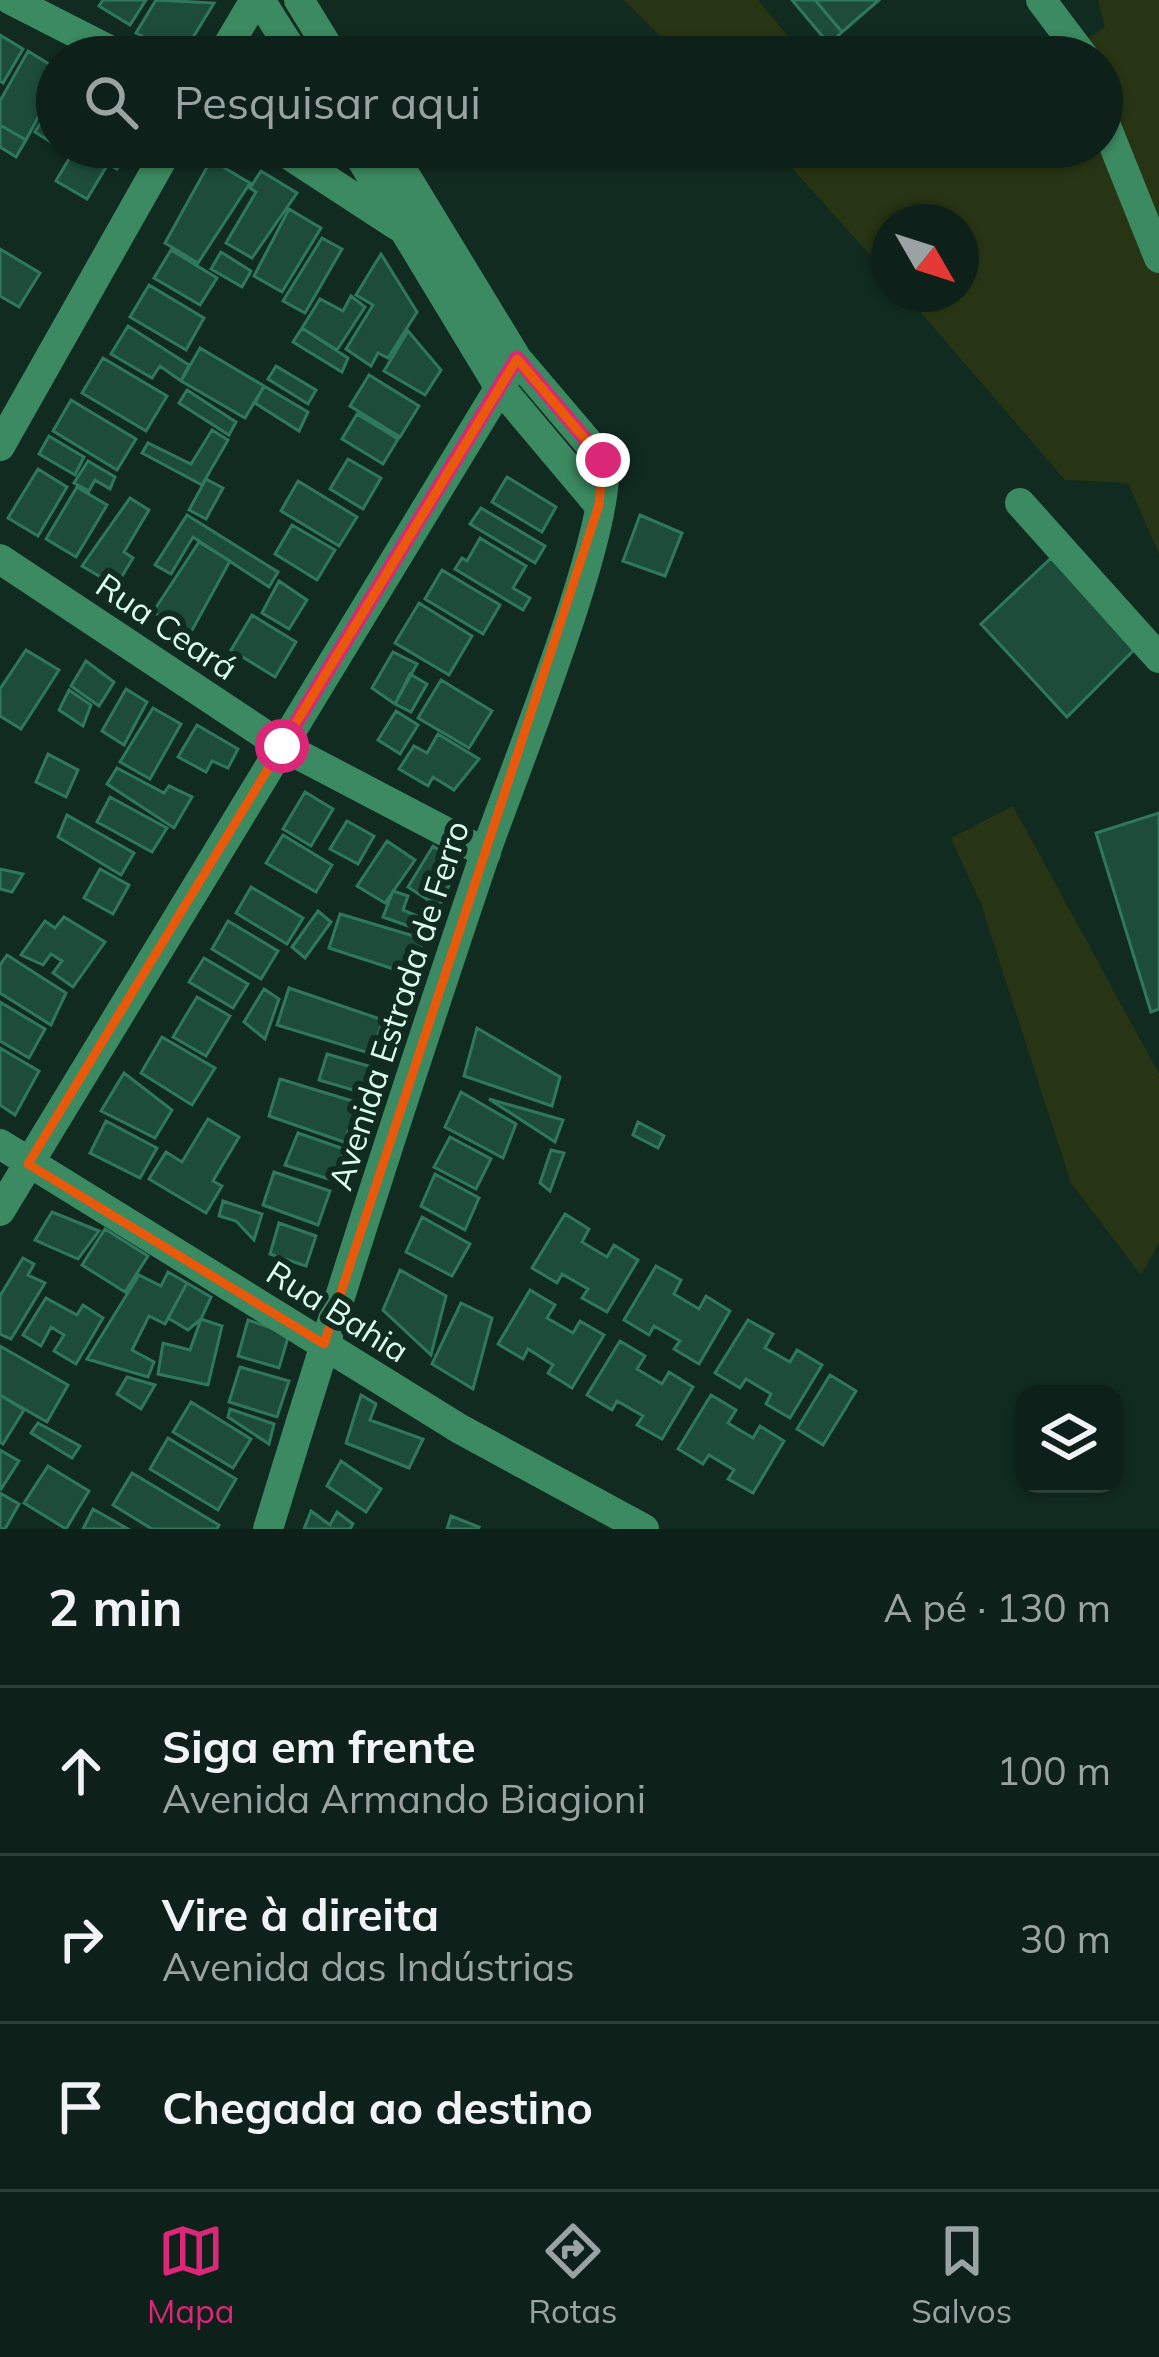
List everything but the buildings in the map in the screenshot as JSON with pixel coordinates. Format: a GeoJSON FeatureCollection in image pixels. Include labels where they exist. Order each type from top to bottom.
{"type":"FeatureCollection","features":[{"type":"Feature","properties":{"kind":"street"},"geometry":{"type":"LineString","coordinates":[[11,0],[82,36]]}},
{"type":"Feature","properties":{"kind":"street"},"geometry":{"type":"LineString","coordinates":[[234,36],[257,0],[282,36]]}},
{"type":"Feature","properties":{"kind":"street"},"geometry":{"type":"LineString","coordinates":[[299,0],[321,36]]}},
{"type":"Feature","properties":{"kind":"street"},"geometry":{"type":"LineString","coordinates":[[1041,0],[1068,36]]}},
{"type":"Feature","properties":{"kind":"street"},"geometry":{"type":"LineString","coordinates":[[0,446],[157,168]]}},
{"type":"Feature","properties":{"kind":"street"},"geometry":{"type":"LineString","coordinates":[[309,168],[410,234]]}},
{"type":"Feature","properties":{"kind":"street"},"geometry":{"type":"LineString","coordinates":[[368,168],[498,385],[599,506]]}},
{"type":"Feature","properties":{"kind":"street","name":"Avenida Estrada de Ferro"},"geometry":{"type":"LineString","coordinates":[[268,1529],[485,853],[594,540],[607,474],[603,460],[517,358],[401,168]]}},
{"type":"Feature","properties":{"kind":"street"},"geometry":{"type":"LineString","coordinates":[[1123,168],[1159,258]]}},
{"type":"Feature","properties":{"kind":"street"},"geometry":{"type":"LineString","coordinates":[[0,1211],[517,358]]}},
{"type":"Feature","properties":{"kind":"street"},"geometry":{"type":"LineString","coordinates":[[1020,503],[1159,658]]}},
{"type":"Feature","properties":{"kind":"street","name":"Rua Ceará"},"geometry":{"type":"LineString","coordinates":[[0,559],[282,746],[485,853]]}},
{"type":"Feature","properties":{"kind":"street","name":"Rua Bahia"},"geometry":{"type":"LineString","coordinates":[[0,1144],[460,1429],[644,1529]]}},
{"type":"Feature","properties":{"kind":"highlighted area"},"geometry":{"type":"Polygon","coordinates":[[[517,359],[603,460],[599,505],[324,1344],[28,1164],[517,359]]]}},
{"type":"Feature","properties":{"kind":"green space"},"geometry":{"type":"Polygon","coordinates":[[[624,0],[758,0],[788,36],[661,36],[624,0]]]}},
{"type":"Feature","properties":{"kind":"green space"},"geometry":{"type":"Polygon","coordinates":[[[1098,0],[1159,0],[1159,554],[1128,483],[1065,480],[920,312],[979,312],[979,204],[871,204],[871,256],[792,168],[1123,168],[1123,36],[1092,36],[1105,27],[1098,0]]]}},
{"type":"Feature","properties":{"kind":"green space"},"geometry":{"type":"Polygon","coordinates":[[[1013,806],[1159,1074],[1159,1243],[1141,1275],[1071,1183],[981,904],[951,838],[1013,806]]]}},
{"type":"Feature","properties":{"kind":"route"},"geometry":{"type":"LineString","coordinates":[[282,746],[517,358],[603,460]]}}]}
